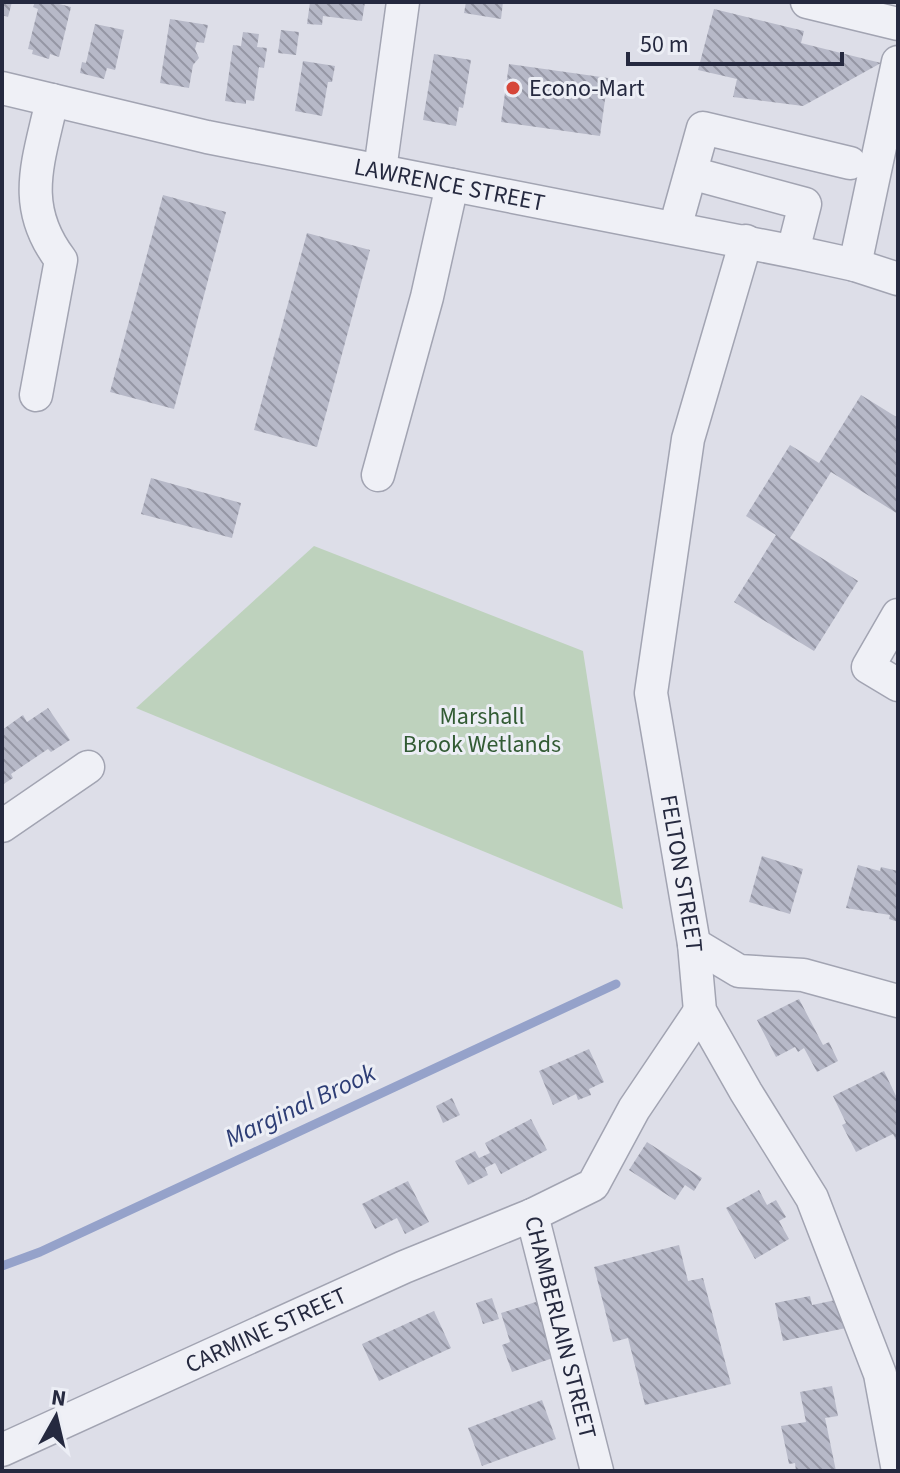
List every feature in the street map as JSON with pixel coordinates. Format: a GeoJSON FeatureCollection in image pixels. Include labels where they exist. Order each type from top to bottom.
{"type":"FeatureCollection","features":[{"type":"Feature","properties":{"kind":"street"},"geometry":{"type":"LineString","coordinates":[[380,170],[403,2]]}},
{"type":"Feature","properties":{"kind":"street"},"geometry":{"type":"LineString","coordinates":[[807,2],[898,24]]}},
{"type":"Feature","properties":{"kind":"street"},"geometry":{"type":"LineString","coordinates":[[855,265],[898,62]]}},
{"type":"Feature","properties":{"kind":"street","name":"LAWRENCE STREET"},"geometry":{"type":"LineString","coordinates":[[2,88],[207,137],[793,251],[855,265],[898,279]]}},
{"type":"Feature","properties":{"kind":"street"},"geometry":{"type":"LineString","coordinates":[[36,395],[61,260],[51,247],[34,202],[37,169],[52,100]]}},
{"type":"Feature","properties":{"kind":"street"},"geometry":{"type":"LineString","coordinates":[[675,228],[703,128],[850,163]]}},
{"type":"Feature","properties":{"kind":"street"},"geometry":{"type":"LineString","coordinates":[[691,173],[805,204],[793,251]]}},
{"type":"Feature","properties":{"kind":"street"},"geometry":{"type":"LineString","coordinates":[[378,475],[427,297],[452,185]]}},
{"type":"Feature","properties":{"kind":"street","name":"FELTON STREET"},"geometry":{"type":"LineString","coordinates":[[746,241],[688,439],[651,693],[694,944],[700,1011],[812,1198],[880,1374],[898,1471]]}},
{"type":"Feature","properties":{"kind":"street"},"geometry":{"type":"LineString","coordinates":[[898,615],[868,667],[898,685]]}},
{"type":"Feature","properties":{"kind":"street"},"geometry":{"type":"LineString","coordinates":[[2,826],[88,767]]}},
{"type":"Feature","properties":{"kind":"street"},"geometry":{"type":"LineString","coordinates":[[694,944],[739,971],[803,975],[898,1001]]}},
{"type":"Feature","properties":{"kind":"street","name":"CHAMBERLAIN STREET"},"geometry":{"type":"LineString","coordinates":[[597,1471],[532,1215],[593,1185],[634,1109],[700,1011]]}},
{"type":"Feature","properties":{"kind":"street","name":"CARMINE STREET"},"geometry":{"type":"LineString","coordinates":[[2,1450],[404,1267],[532,1215]]}},
{"type":"Feature","properties":{"kind":"green space","name":"Marshall Brook Wetlands"},"geometry":{"type":"Polygon","coordinates":[[[314,546],[583,651],[623,909],[136,708],[314,546]]]}},
{"type":"Feature","properties":{"kind":"building"},"geometry":{"type":"Polygon","coordinates":[[[2,2],[12,2],[8,17],[2,15],[2,2]]]}},
{"type":"Feature","properties":{"kind":"building"},"geometry":{"type":"Polygon","coordinates":[[[35,2],[60,2],[71,7],[59,57],[50,54],[49,59],[32,54],[33,50],[28,49],[38,9],[33,7],[35,2]]]}},
{"type":"Feature","properties":{"kind":"building"},"geometry":{"type":"Polygon","coordinates":[[[310,2],[365,2],[362,21],[323,16],[322,25],[307,24],[310,2]]]}},
{"type":"Feature","properties":{"kind":"building"},"geometry":{"type":"Polygon","coordinates":[[[466,2],[503,2],[501,19],[464,13],[466,2]]]}},
{"type":"Feature","properties":{"kind":"building"},"geometry":{"type":"Polygon","coordinates":[[[714,9],[804,31],[801,43],[881,63],[803,106],[733,97],[737,79],[698,70],[714,9]]]}},
{"type":"Feature","properties":{"kind":"building"},"geometry":{"type":"Polygon","coordinates":[[[170,19],[208,25],[204,43],[197,42],[195,49],[199,58],[193,65],[189,88],[160,83],[170,19]]]}},
{"type":"Feature","properties":{"kind":"building"},"geometry":{"type":"Polygon","coordinates":[[[95,24],[124,30],[115,70],[107,68],[104,79],[80,73],[82,62],[86,63],[95,24]]]}},
{"type":"Feature","properties":{"kind":"building"},"geometry":{"type":"Polygon","coordinates":[[[281,30],[299,32],[296,55],[278,53],[281,30]]]}},
{"type":"Feature","properties":{"kind":"building"},"geometry":{"type":"Polygon","coordinates":[[[243,32],[259,34],[257,47],[267,48],[264,68],[259,67],[254,101],[246,100],[246,104],[225,101],[233,45],[241,46],[243,32]]]}},
{"type":"Feature","properties":{"kind":"building"},"geometry":{"type":"Polygon","coordinates":[[[434,54],[471,60],[463,108],[459,107],[456,126],[423,120],[434,54]]]}},
{"type":"Feature","properties":{"kind":"building"},"geometry":{"type":"Polygon","coordinates":[[[303,61],[335,66],[332,82],[328,82],[322,116],[295,111],[303,61]]]}},
{"type":"Feature","properties":{"kind":"building"},"geometry":{"type":"Polygon","coordinates":[[[509,64],[608,78],[600,136],[501,122],[509,64]]]}},
{"type":"Feature","properties":{"kind":"building"},"geometry":{"type":"Polygon","coordinates":[[[163,195],[226,212],[174,409],[110,392],[163,195]]]}},
{"type":"Feature","properties":{"kind":"building"},"geometry":{"type":"Polygon","coordinates":[[[307,233],[370,250],[317,447],[254,430],[307,233]]]}},
{"type":"Feature","properties":{"kind":"building"},"geometry":{"type":"Polygon","coordinates":[[[861,395],[898,418],[898,514],[831,472],[790,538],[858,581],[814,651],[734,602],[776,535],[746,516],[790,445],[819,463],[861,395]]]}},
{"type":"Feature","properties":{"kind":"building"},"geometry":{"type":"Polygon","coordinates":[[[151,478],[241,503],[232,538],[141,514],[151,478]]]}},
{"type":"Feature","properties":{"kind":"building"},"geometry":{"type":"Polygon","coordinates":[[[48,708],[70,740],[51,752],[48,749],[11,774],[13,778],[2,785],[2,730],[23,715],[27,722],[48,708]]]}},
{"type":"Feature","properties":{"kind":"building"},"geometry":{"type":"Polygon","coordinates":[[[762,856],[803,869],[790,914],[749,902],[762,856]]]}},
{"type":"Feature","properties":{"kind":"building"},"geometry":{"type":"Polygon","coordinates":[[[858,865],[880,871],[881,867],[898,871],[898,922],[889,919],[890,915],[846,908],[858,865]]]}},
{"type":"Feature","properties":{"kind":"building"},"geometry":{"type":"Polygon","coordinates":[[[799,999],[823,1045],[829,1042],[838,1061],[817,1072],[804,1048],[798,1052],[795,1047],[776,1057],[757,1020],[799,999]]]}},
{"type":"Feature","properties":{"kind":"building"},"geometry":{"type":"Polygon","coordinates":[[[589,1049],[604,1082],[589,1089],[591,1095],[578,1100],[576,1094],[553,1105],[539,1071],[589,1049]]]}},
{"type":"Feature","properties":{"kind":"building"},"geometry":{"type":"Polygon","coordinates":[[[884,1071],[897,1098],[898,1144],[893,1134],[856,1152],[842,1125],[846,1123],[833,1096],[884,1071]]]}},
{"type":"Feature","properties":{"kind":"building"},"geometry":{"type":"Polygon","coordinates":[[[452,1098],[460,1115],[443,1123],[436,1106],[452,1098]]]}},
{"type":"Feature","properties":{"kind":"building"},"geometry":{"type":"Polygon","coordinates":[[[531,1119],[547,1150],[501,1174],[495,1163],[485,1168],[488,1175],[468,1185],[455,1161],[475,1151],[479,1158],[490,1153],[485,1143],[531,1119]]]}},
{"type":"Feature","properties":{"kind":"building"},"geometry":{"type":"Polygon","coordinates":[[[647,1142],[702,1178],[694,1191],[685,1185],[675,1200],[629,1170],[647,1142]]]}},
{"type":"Feature","properties":{"kind":"building"},"geometry":{"type":"Polygon","coordinates":[[[408,1181],[429,1222],[405,1234],[397,1218],[375,1229],[362,1204],[408,1181]]]}},
{"type":"Feature","properties":{"kind":"building"},"geometry":{"type":"Polygon","coordinates":[[[759,1190],[767,1205],[776,1200],[786,1217],[779,1221],[789,1239],[755,1259],[726,1208],[759,1190]]]}},
{"type":"Feature","properties":{"kind":"building"},"geometry":{"type":"Polygon","coordinates":[[[679,1245],[688,1281],[703,1278],[731,1384],[645,1405],[628,1338],[613,1342],[594,1267],[679,1245]]]}},
{"type":"Feature","properties":{"kind":"building"},"geometry":{"type":"Polygon","coordinates":[[[810,1296],[812,1305],[845,1298],[851,1327],[783,1341],[775,1303],[810,1296]]]}},
{"type":"Feature","properties":{"kind":"building"},"geometry":{"type":"Polygon","coordinates":[[[492,1298],[499,1319],[483,1324],[476,1303],[492,1298]]]}},
{"type":"Feature","properties":{"kind":"building"},"geometry":{"type":"Polygon","coordinates":[[[539,1301],[545,1318],[541,1320],[553,1358],[512,1372],[502,1345],[510,1342],[501,1313],[539,1301]]]}},
{"type":"Feature","properties":{"kind":"building"},"geometry":{"type":"Polygon","coordinates":[[[434,1311],[451,1348],[379,1381],[362,1344],[434,1311]]]}},
{"type":"Feature","properties":{"kind":"building"},"geometry":{"type":"Polygon","coordinates":[[[832,1386],[838,1416],[825,1418],[836,1471],[796,1471],[795,1463],[789,1464],[781,1426],[806,1422],[800,1392],[832,1386]]]}},
{"type":"Feature","properties":{"kind":"building"},"geometry":{"type":"Polygon","coordinates":[[[542,1400],[556,1439],[482,1466],[468,1428],[542,1400]]]}},
{"type":"Feature","properties":{"kind":"waterway","name":"Marginal Brook"},"geometry":{"type":"LineString","coordinates":[[2,1266],[40,1252],[616,984]]}},
{"type":"Feature","properties":{"kind":"place","name":"Econo-Mart"},"geometry":{"type":"Point","coordinates":[513,88]}}]}
